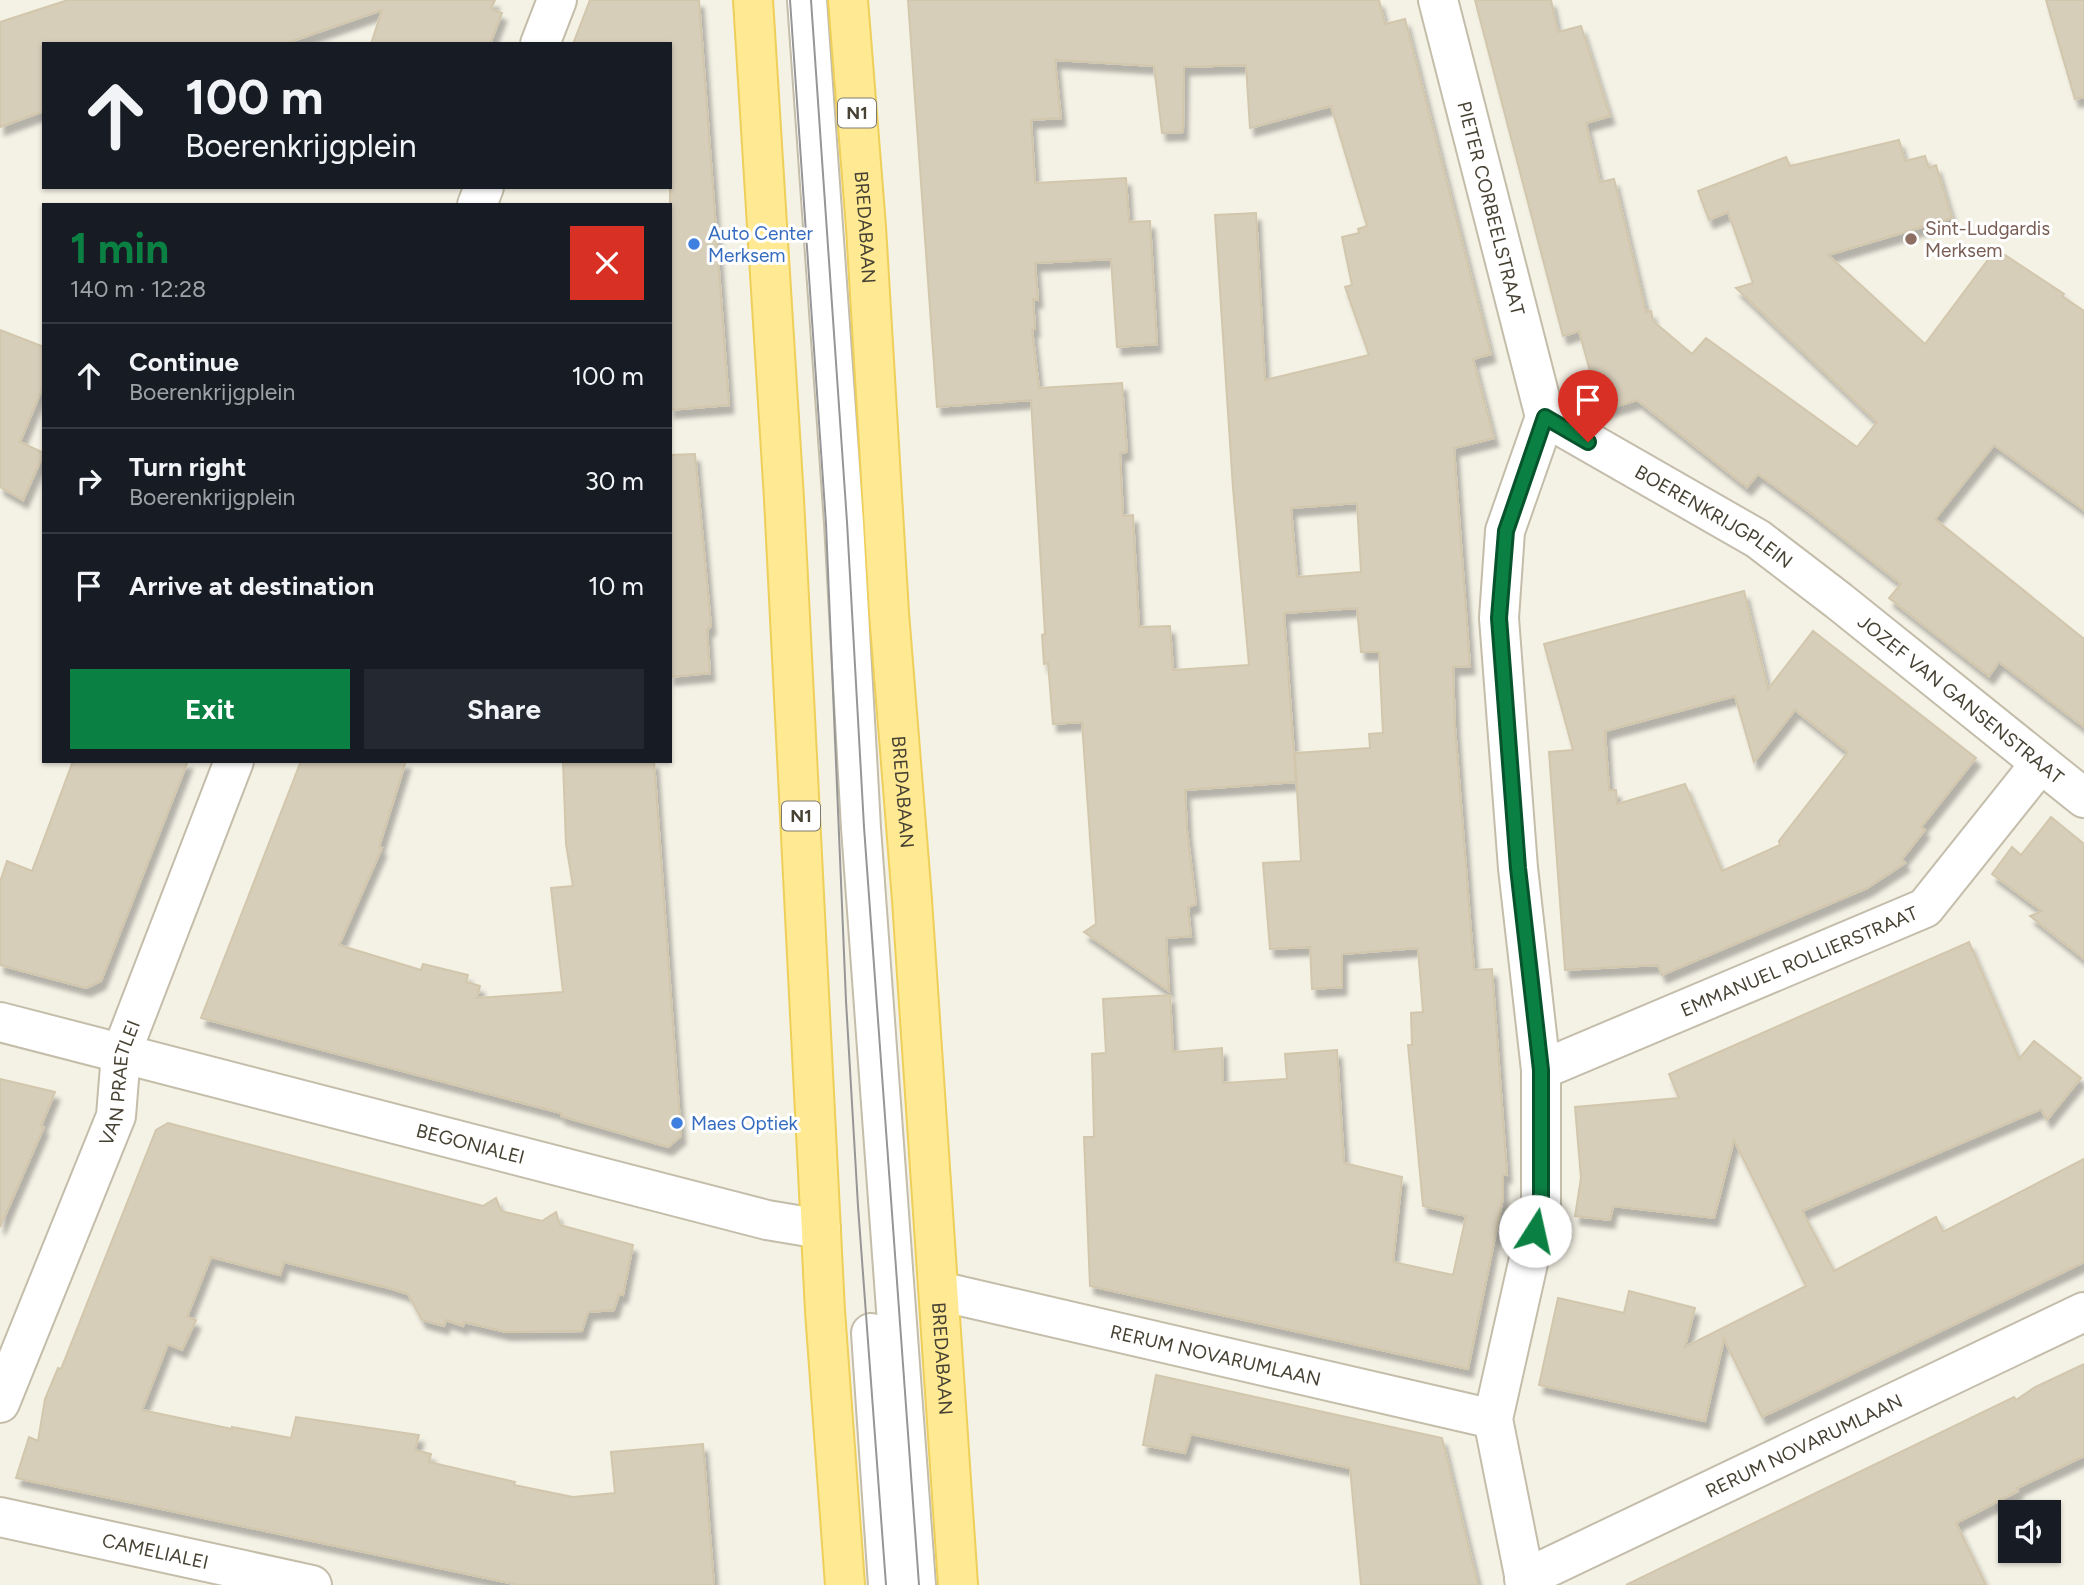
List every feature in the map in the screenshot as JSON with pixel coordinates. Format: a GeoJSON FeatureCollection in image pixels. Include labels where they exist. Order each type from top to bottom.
{"type":"FeatureCollection","features":[{"type":"Feature","properties":{"kind":"main road","name":"N1"},"geometry":{"type":"LineString","coordinates":[[753,0],[784,499],[821,1229],[845,1585]]}},
{"type":"Feature","properties":{"kind":"main road","name":"BREDABAAN"},"geometry":{"type":"LineString","coordinates":[[848,0],[866,227],[888,613],[913,914],[958,1585]]}},
{"type":"Feature","properties":{"kind":"street"},"geometry":{"type":"LineString","coordinates":[[541,42],[558,0]]}},
{"type":"Feature","properties":{"kind":"street"},"geometry":{"type":"LineString","coordinates":[[792,0],[830,523],[850,1014],[888,1585]]}},
{"type":"Feature","properties":{"kind":"street"},"geometry":{"type":"LineString","coordinates":[[807,0],[844,523],[862,841],[916,1585]]}},
{"type":"Feature","properties":{"kind":"street","name":"PIETER CORBEELSTRAAT"},"geometry":{"type":"LineString","coordinates":[[1438,0],[1545,417]]}},
{"type":"Feature","properties":{"kind":"street"},"geometry":{"type":"LineString","coordinates":[[1525,1582],[1493,1419],[1541,1205],[1541,1070],[1518,868],[1499,618],[1506,531],[1545,417]]}},
{"type":"Feature","properties":{"kind":"street","name":"BOERENKRIJGPLEIN"},"geometry":{"type":"LineString","coordinates":[[1545,417],[1758,539],[1839,601]]}},
{"type":"Feature","properties":{"kind":"street","name":"JOZEF VAN GANSENSTRAAT"},"geometry":{"type":"LineString","coordinates":[[1839,601],[2084,798]]}},
{"type":"Feature","properties":{"kind":"street","name":"VAN PRAETLEI"},"geometry":{"type":"LineString","coordinates":[[0,1404],[116,1116],[121,1054],[233,763]]}},
{"type":"Feature","properties":{"kind":"street","name":"EMMANUEL ROLLIERSTRAAT"},"geometry":{"type":"LineString","coordinates":[[1541,1070],[1925,908],[2040,764]]}},
{"type":"Feature","properties":{"kind":"street","name":"BEGONIALEI"},"geometry":{"type":"LineString","coordinates":[[0,1022],[766,1220],[821,1229]]}},
{"type":"Feature","properties":{"kind":"street","name":"RERUM NOVARUMLAAN"},"geometry":{"type":"LineString","coordinates":[[939,1291],[1493,1419]]}},
{"type":"Feature","properties":{"kind":"street","name":"RERUM NOVARUMLAAN"},"geometry":{"type":"LineString","coordinates":[[1525,1582],[2084,1312]]}},
{"type":"Feature","properties":{"kind":"street","name":"CAMELIALEI"},"geometry":{"type":"LineString","coordinates":[[0,1517],[312,1585]]}},
{"type":"Feature","properties":{"kind":"building"},"geometry":{"type":"Polygon","coordinates":[[[68,0],[495,0],[491,9],[502,13],[491,42],[372,42],[382,10],[290,42],[42,42],[42,112],[0,127],[0,22],[68,0]]]}},
{"type":"Feature","properties":{"kind":"building"},"geometry":{"type":"Polygon","coordinates":[[[590,0],[699,0],[729,405],[672,410],[672,42],[574,42],[590,0]]]}},
{"type":"Feature","properties":{"kind":"building"},"geometry":{"type":"Polygon","coordinates":[[[908,0],[1379,0],[1385,24],[1405,19],[1491,354],[1473,359],[1494,438],[1454,448],[1470,666],[1453,667],[1455,727],[1474,970],[1492,969],[1507,1175],[1503,1174],[1503,1198],[1468,1369],[1090,1286],[1084,1137],[1094,1137],[1092,1054],[1106,1053],[1103,999],[1170,995],[1173,1052],[1222,1048],[1223,1083],[1287,1079],[1285,1054],[1337,1050],[1344,1163],[1402,1177],[1393,1262],[1453,1275],[1466,1216],[1423,1206],[1408,1045],[1412,1045],[1411,1013],[1423,1012],[1418,948],[1342,954],[1342,987],[1312,989],[1310,947],[1270,949],[1263,863],[1301,861],[1295,753],[1370,748],[1369,734],[1383,733],[1379,652],[1361,652],[1357,608],[1284,613],[1296,782],[1185,790],[1196,904],[1188,907],[1191,936],[1166,938],[1169,991],[1084,932],[1096,924],[1082,722],[1053,724],[1048,663],[1044,664],[1042,635],[1045,634],[1031,400],[937,407],[908,0]],[[1055,60],[1061,118],[1031,120],[1035,183],[1126,178],[1129,222],[1150,221],[1157,344],[1117,347],[1111,259],[1035,263],[1038,300],[1033,299],[1035,329],[1032,329],[1039,388],[1122,383],[1127,452],[1120,453],[1123,516],[1133,515],[1139,627],[1170,626],[1173,670],[1249,665],[1233,488],[1215,215],[1256,213],[1265,380],[1369,355],[1345,287],[1352,285],[1342,237],[1359,233],[1358,229],[1367,226],[1331,106],[1250,128],[1246,65],[1184,67],[1183,132],[1162,133],[1154,66],[1055,60]],[[1357,503],[1291,508],[1297,577],[1361,572],[1357,503]]]}},
{"type":"Feature","properties":{"kind":"building"},"geometry":{"type":"Polygon","coordinates":[[[1475,0],[1551,0],[1558,32],[1581,26],[1610,116],[1586,123],[1600,182],[1614,179],[1646,312],[1651,311],[1653,321],[1692,354],[1706,338],[1857,447],[1877,422],[1736,288],[1753,283],[1728,212],[1709,220],[1698,191],[1786,157],[1790,166],[1899,140],[1905,161],[1925,156],[1929,168],[1936,165],[1952,218],[1828,255],[1925,344],[1996,249],[2064,294],[2062,296],[2084,311],[2084,510],[1994,445],[1935,519],[2084,639],[2084,727],[1999,662],[1989,676],[1940,638],[1889,598],[1901,584],[1758,474],[1747,487],[1637,400],[1601,411],[1579,331],[1563,336],[1475,0]]]}},
{"type":"Feature","properties":{"kind":"building"},"geometry":{"type":"Polygon","coordinates":[[[2046,0],[2084,0],[2084,97],[2075,99],[2046,0]]]}},
{"type":"Feature","properties":{"kind":"building"},"geometry":{"type":"Polygon","coordinates":[[[0,330],[42,346],[42,389],[20,442],[42,452],[42,457],[23,500],[0,487],[0,330]]]}},
{"type":"Feature","properties":{"kind":"building"},"geometry":{"type":"Polygon","coordinates":[[[695,454],[711,626],[707,630],[710,673],[672,677],[672,455],[695,454]]]}},
{"type":"Feature","properties":{"kind":"building"},"geometry":{"type":"Polygon","coordinates":[[[1744,591],[1768,689],[1813,631],[1976,758],[1921,827],[1925,830],[1902,859],[1905,863],[1867,888],[1662,975],[1658,965],[1565,970],[1549,752],[1573,750],[1544,644],[1744,591]],[[1735,696],[1605,731],[1609,790],[1616,790],[1617,804],[1685,784],[1722,871],[1780,845],[1779,841],[1848,752],[1795,710],[1754,762],[1735,696]]]}},
{"type":"Feature","properties":{"kind":"building"},"geometry":{"type":"Polygon","coordinates":[[[72,763],[187,763],[101,981],[86,988],[0,965],[0,882],[7,861],[32,871],[72,763]]]}},
{"type":"Feature","properties":{"kind":"building"},"geometry":{"type":"Polygon","coordinates":[[[300,763],[405,763],[379,847],[382,848],[339,945],[421,970],[423,964],[468,975],[466,982],[480,986],[477,998],[563,992],[551,888],[573,886],[566,844],[563,763],[654,763],[681,1136],[668,1147],[561,1116],[561,1113],[201,1018],[300,763]]]}},
{"type":"Feature","properties":{"kind":"building"},"geometry":{"type":"Polygon","coordinates":[[[2051,817],[2084,844],[2084,959],[2030,916],[2042,911],[1992,874],[2012,847],[2021,855],[2051,817]]]}},
{"type":"Feature","properties":{"kind":"building"},"geometry":{"type":"Polygon","coordinates":[[[1969,942],[2019,1059],[2034,1041],[2081,1078],[2047,1120],[2041,1109],[1802,1211],[1834,1271],[1936,1217],[1943,1232],[2084,1159],[2084,1262],[1762,1417],[1724,1339],[1705,1421],[1539,1385],[1558,1298],[1624,1313],[1629,1291],[1695,1308],[1685,1347],[1806,1286],[1734,1140],[1714,1218],[1613,1206],[1610,1220],[1575,1216],[1581,1178],[1575,1107],[1679,1098],[1669,1074],[1969,942]]]}},
{"type":"Feature","properties":{"kind":"building"},"geometry":{"type":"Polygon","coordinates":[[[0,1079],[55,1092],[41,1126],[44,1127],[0,1227],[0,1079]]]}},
{"type":"Feature","properties":{"kind":"building"},"geometry":{"type":"Polygon","coordinates":[[[168,1123],[483,1206],[496,1198],[501,1211],[542,1221],[556,1212],[560,1225],[633,1245],[623,1295],[619,1294],[614,1310],[588,1312],[582,1331],[506,1332],[464,1322],[463,1326],[446,1320],[444,1326],[422,1320],[408,1294],[389,1288],[284,1262],[280,1275],[211,1257],[187,1317],[196,1320],[182,1350],[168,1344],[142,1410],[291,1438],[296,1417],[419,1435],[415,1450],[431,1454],[429,1462],[515,1482],[514,1485],[573,1497],[615,1493],[611,1452],[703,1444],[714,1585],[519,1585],[16,1478],[29,1437],[38,1441],[45,1399],[58,1368],[61,1369],[156,1130],[168,1123]]]}},
{"type":"Feature","properties":{"kind":"building"},"geometry":{"type":"Polygon","coordinates":[[[2084,1364],[2084,1456],[2017,1488],[2018,1491],[1956,1523],[1986,1585],[1626,1585],[2014,1397],[2016,1400],[2035,1387],[2084,1364]]]}},
{"type":"Feature","properties":{"kind":"building"},"geometry":{"type":"Polygon","coordinates":[[[1156,1375],[1442,1438],[1478,1585],[1361,1585],[1350,1468],[1191,1434],[1185,1453],[1143,1445],[1156,1375]]]}},
{"type":"Feature","properties":{"kind":"tram line"},"geometry":{"type":"LineString","coordinates":[[790,0],[826,524],[846,1001],[858,1206],[886,1585]]}},
{"type":"Feature","properties":{"kind":"tram line"},"geometry":{"type":"LineString","coordinates":[[811,0],[847,522],[864,827],[919,1585]]}},
{"type":"Feature","properties":{"kind":"place","name":"Sint-Ludgardis Merksem"},"geometry":{"type":"Point","coordinates":[1911,239]}},
{"type":"Feature","properties":{"kind":"place","name":"Auto Center Merksem"},"geometry":{"type":"Point","coordinates":[694,244]}},
{"type":"Feature","properties":{"kind":"place","name":"Maes Optiek"},"geometry":{"type":"Point","coordinates":[677,1123]}},
{"type":"Feature","properties":{"kind":"route"},"geometry":{"type":"LineString","coordinates":[[1535,1231],[1541,1205],[1541,1070],[1518,868],[1499,618],[1506,531],[1545,417],[1588,442]]}}]}
